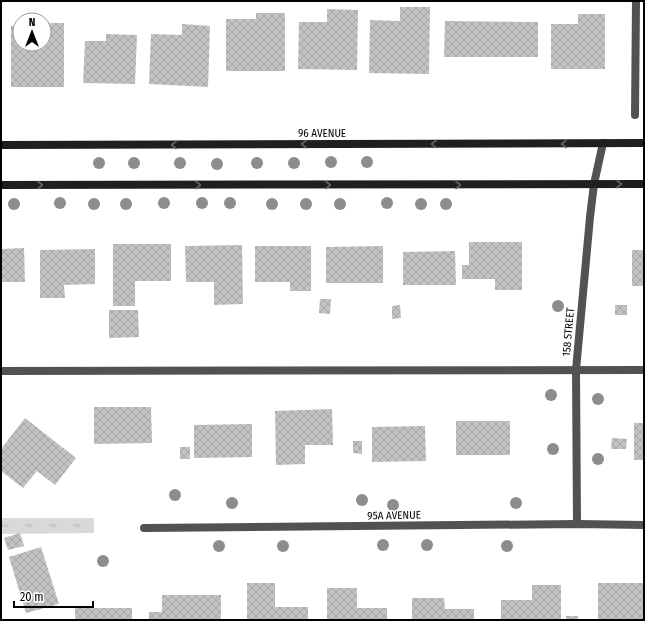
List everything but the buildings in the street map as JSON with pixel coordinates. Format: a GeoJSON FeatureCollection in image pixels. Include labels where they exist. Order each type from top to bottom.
{"type":"FeatureCollection","features":[{"type":"Feature","properties":{"kind":"main road","name":"96 AVENUE"},"geometry":{"type":"LineString","coordinates":[[1,147],[12,145],[644,143]]}},
{"type":"Feature","properties":{"kind":"main road"},"geometry":{"type":"LineString","coordinates":[[1,185],[644,184]]}},
{"type":"Feature","properties":{"kind":"street"},"geometry":{"type":"LineString","coordinates":[[635,115],[636,1]]}},
{"type":"Feature","properties":{"kind":"street","name":"158 STREET"},"geometry":{"type":"LineString","coordinates":[[576,524],[576,370],[590,217],[594,184],[603,144]]}},
{"type":"Feature","properties":{"kind":"street"},"geometry":{"type":"LineString","coordinates":[[1,370],[644,370]]}},
{"type":"Feature","properties":{"kind":"street","name":"95A AVENUE"},"geometry":{"type":"LineString","coordinates":[[144,528],[576,524],[644,525]]}},
{"type":"Feature","properties":{"kind":"green space"},"geometry":{"type":"Polygon","coordinates":[[[1,518],[94,518],[94,533],[1,534],[1,518]]]}}]}
